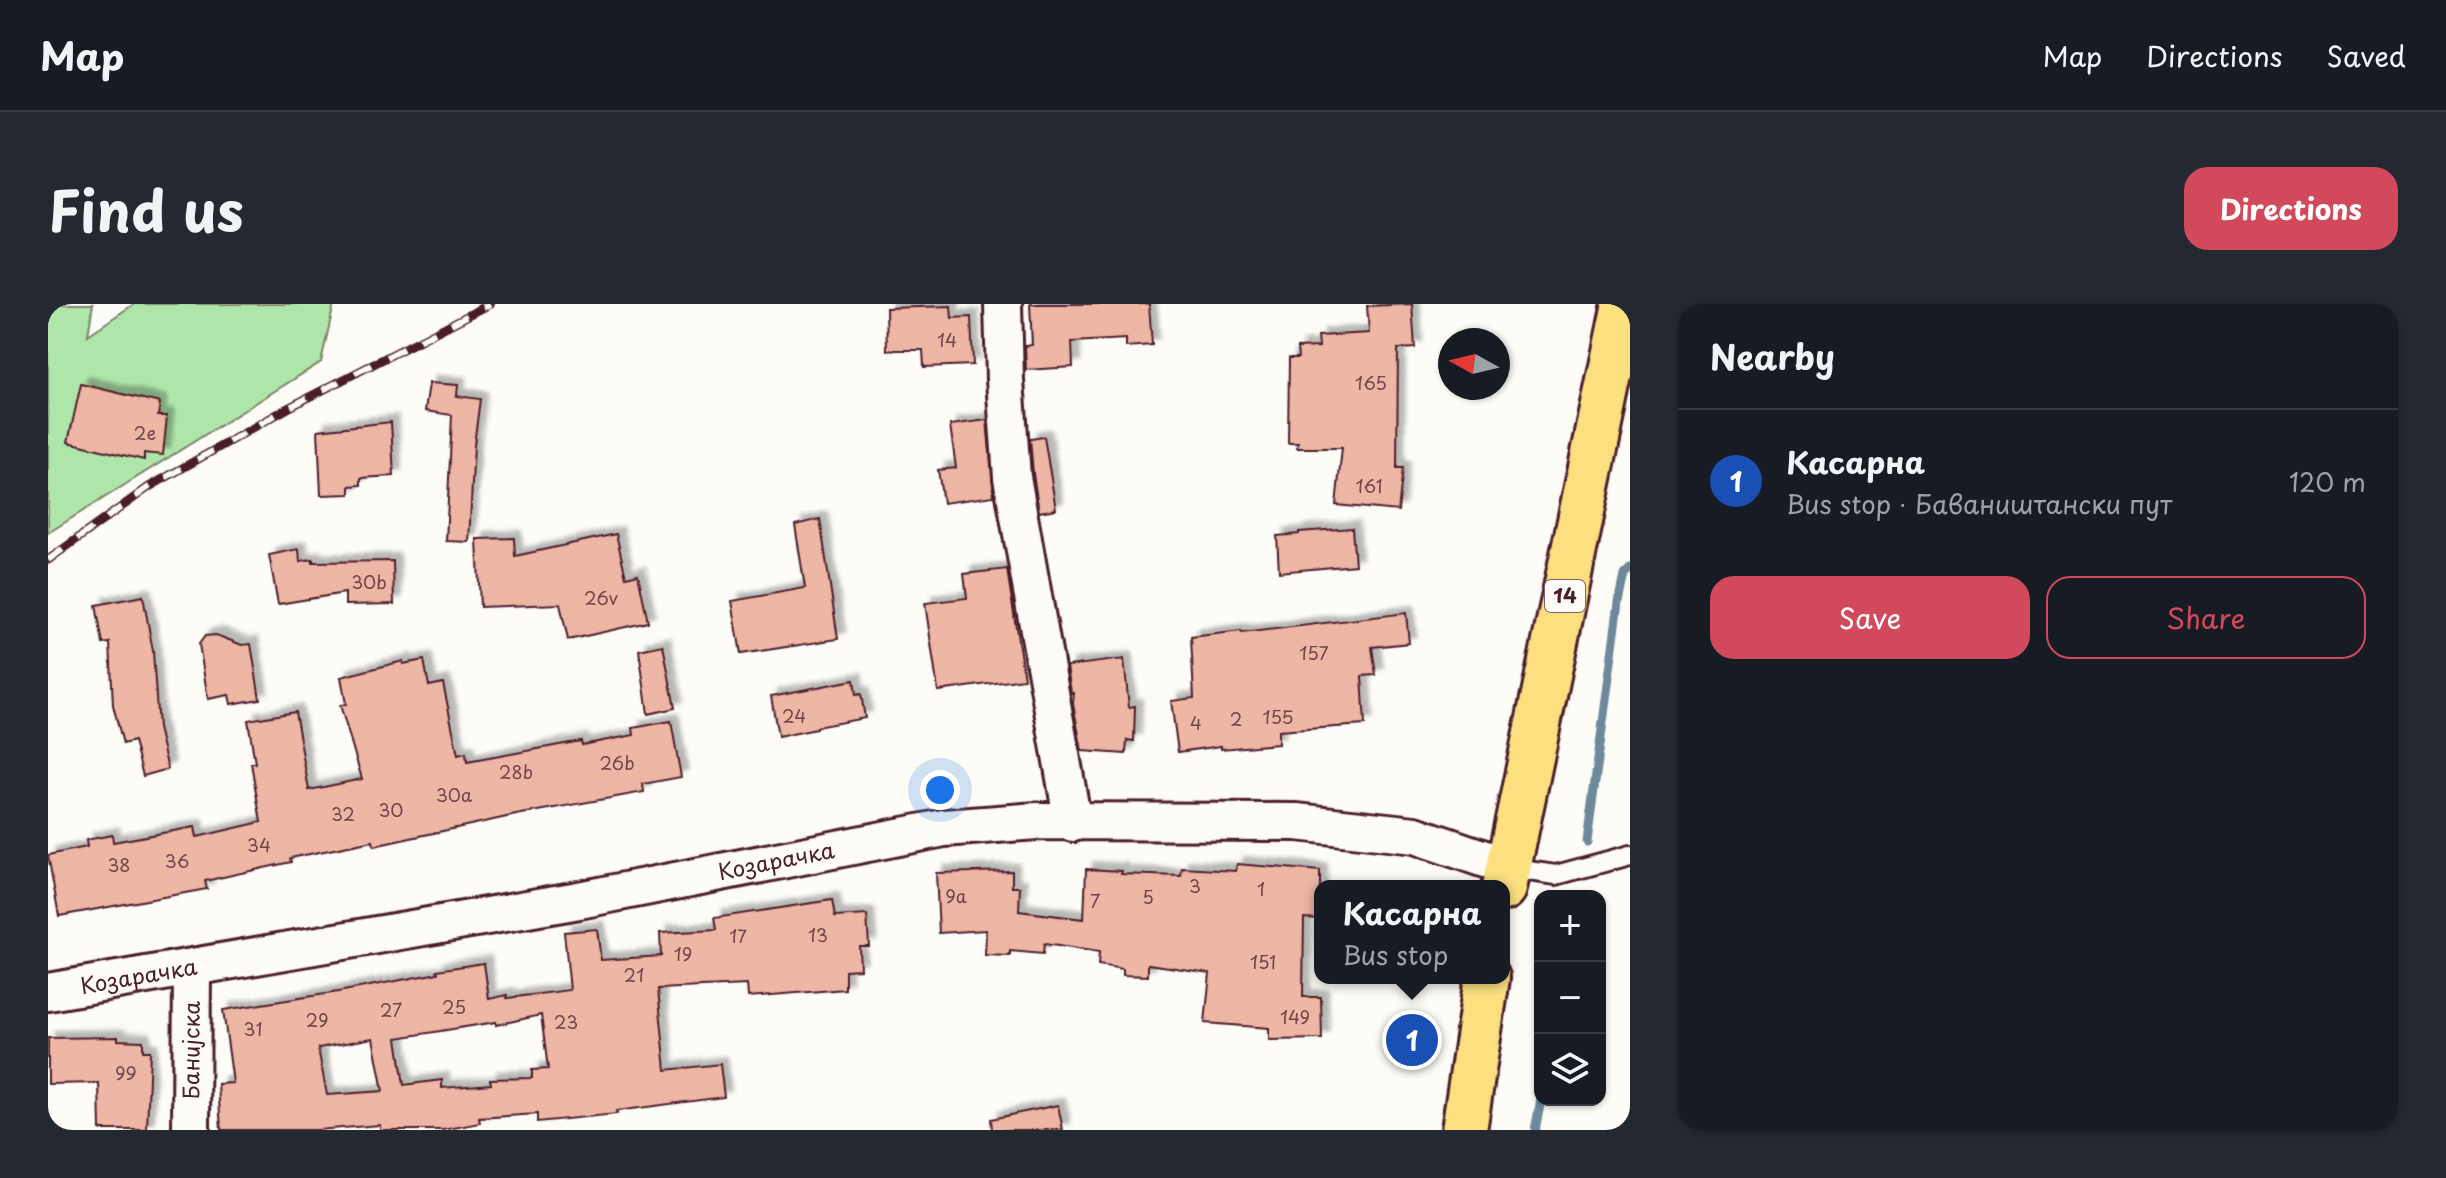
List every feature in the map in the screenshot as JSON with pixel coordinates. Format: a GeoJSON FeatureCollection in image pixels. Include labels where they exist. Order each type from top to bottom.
{"type":"FeatureCollection","features":[{"type":"Feature","properties":{"kind":"main road","name":"14"},"geometry":{"type":"LineString","coordinates":[[1506,878],[1625,304]]}},
{"type":"Feature","properties":{"kind":"main road"},"geometry":{"type":"LineString","coordinates":[[1464,1130],[1486,984]]}},
{"type":"Feature","properties":{"kind":"street"},"geometry":{"type":"LineString","coordinates":[[1003,304],[1012,477],[1073,823]]}},
{"type":"Feature","properties":{"kind":"street","name":"Козарачка"},"geometry":{"type":"LineString","coordinates":[[48,992],[579,900],[944,828],[1037,821],[1297,822],[1415,835],[1506,878]]}},
{"type":"Feature","properties":{"kind":"street","name":"Банијска"},"geometry":{"type":"LineString","coordinates":[[191,1130],[192,968]]}},
{"type":"Feature","properties":{"kind":"lane"},"geometry":{"type":"LineString","coordinates":[[1506,878],[1556,875],[1630,855]]}},
{"type":"Feature","properties":{"kind":"green space"},"geometry":{"type":"Polygon","coordinates":[[[48,304],[93,304],[88,335],[134,304],[334,304],[321,362],[48,533],[48,304]]]}},
{"type":"Feature","properties":{"kind":"building"},"geometry":{"type":"Polygon","coordinates":[[[1030,304],[1149,304],[1152,345],[1126,347],[1126,339],[1072,342],[1073,367],[1026,370],[1025,346],[1032,345],[1030,304]]]}},
{"type":"Feature","properties":{"kind":"building"},"geometry":{"type":"Polygon","coordinates":[[[1412,304],[1415,348],[1398,349],[1397,468],[1403,468],[1398,511],[1336,505],[1342,448],[1297,448],[1298,443],[1288,443],[1289,358],[1298,358],[1297,348],[1319,347],[1318,336],[1369,333],[1367,306],[1412,304]]]}},
{"type":"Feature","properties":{"kind":"building"},"geometry":{"type":"Polygon","coordinates":[[[951,306],[952,318],[971,317],[973,365],[924,367],[923,350],[887,350],[886,308],[951,306]]]}},
{"type":"Feature","properties":{"kind":"building"},"geometry":{"type":"Polygon","coordinates":[[[429,383],[458,385],[457,396],[480,399],[474,445],[469,542],[446,541],[452,415],[425,411],[429,383]]]}},
{"type":"Feature","properties":{"kind":"building"},"geometry":{"type":"Polygon","coordinates":[[[81,384],[160,403],[158,416],[167,416],[163,455],[144,453],[144,460],[68,442],[81,384]]]}},
{"type":"Feature","properties":{"kind":"building"},"geometry":{"type":"Polygon","coordinates":[[[987,420],[994,496],[943,503],[938,470],[956,468],[950,425],[987,420]]]}},
{"type":"Feature","properties":{"kind":"building"},"geometry":{"type":"Polygon","coordinates":[[[391,422],[394,476],[361,478],[361,485],[350,486],[350,494],[321,495],[318,430],[391,422]]]}},
{"type":"Feature","properties":{"kind":"building"},"geometry":{"type":"Polygon","coordinates":[[[1044,437],[1056,509],[1039,512],[1030,439],[1044,437]]]}},
{"type":"Feature","properties":{"kind":"building"},"geometry":{"type":"Polygon","coordinates":[[[820,519],[838,639],[741,654],[732,601],[805,588],[795,525],[820,519]]]}},
{"type":"Feature","properties":{"kind":"building"},"geometry":{"type":"Polygon","coordinates":[[[1352,528],[1355,565],[1279,572],[1277,536],[1352,528]]]}},
{"type":"Feature","properties":{"kind":"building"},"geometry":{"type":"Polygon","coordinates":[[[616,534],[626,577],[638,574],[648,622],[568,640],[560,604],[480,607],[477,539],[514,538],[515,556],[616,534]]]}},
{"type":"Feature","properties":{"kind":"building"},"geometry":{"type":"Polygon","coordinates":[[[299,549],[300,561],[393,561],[394,604],[345,605],[345,593],[278,604],[269,555],[299,549]]]}},
{"type":"Feature","properties":{"kind":"building"},"geometry":{"type":"Polygon","coordinates":[[[1007,569],[1024,679],[938,691],[925,603],[967,598],[964,574],[1007,569]]]}},
{"type":"Feature","properties":{"kind":"building"},"geometry":{"type":"Polygon","coordinates":[[[143,596],[153,651],[158,728],[168,769],[143,776],[134,741],[123,744],[113,705],[110,643],[103,644],[96,605],[143,596]]]}},
{"type":"Feature","properties":{"kind":"building"},"geometry":{"type":"Polygon","coordinates":[[[1406,613],[1409,643],[1372,647],[1376,675],[1362,676],[1365,725],[1278,731],[1278,744],[1221,749],[1221,746],[1178,752],[1171,701],[1194,698],[1191,637],[1406,613]]]}},
{"type":"Feature","properties":{"kind":"building"},"geometry":{"type":"Polygon","coordinates":[[[216,635],[242,645],[251,644],[260,699],[231,704],[229,695],[208,699],[199,644],[205,636],[216,635]]]}},
{"type":"Feature","properties":{"kind":"building"},"geometry":{"type":"Polygon","coordinates":[[[663,645],[675,708],[648,714],[639,650],[663,645]]]}},
{"type":"Feature","properties":{"kind":"building"},"geometry":{"type":"Polygon","coordinates":[[[1124,659],[1129,707],[1135,706],[1134,741],[1127,740],[1126,754],[1082,751],[1067,666],[1124,659]]]}},
{"type":"Feature","properties":{"kind":"building"},"geometry":{"type":"Polygon","coordinates":[[[424,660],[429,686],[443,683],[458,755],[466,753],[467,762],[581,741],[582,745],[634,735],[633,728],[671,721],[681,777],[643,784],[644,792],[516,815],[374,846],[373,841],[290,858],[291,862],[205,881],[207,889],[59,916],[48,855],[87,847],[86,840],[112,835],[113,842],[195,827],[197,837],[261,822],[251,763],[255,763],[248,720],[295,712],[309,790],[362,779],[340,705],[346,704],[341,677],[403,661],[403,664],[424,660]]]}},
{"type":"Feature","properties":{"kind":"building"},"geometry":{"type":"Polygon","coordinates":[[[854,680],[856,695],[861,694],[865,718],[778,737],[771,696],[854,680]]]}},
{"type":"Feature","properties":{"kind":"building"},"geometry":{"type":"Polygon","coordinates":[[[1237,864],[1320,871],[1320,880],[1314,880],[1314,919],[1304,918],[1303,997],[1321,997],[1322,1039],[1269,1040],[1269,1028],[1205,1023],[1210,973],[1148,964],[1148,976],[1123,975],[1123,969],[1098,965],[1099,952],[1044,944],[1043,954],[1010,951],[1010,956],[985,955],[986,930],[939,933],[936,873],[1012,871],[1012,887],[1020,887],[1019,911],[1084,919],[1086,869],[1122,871],[1121,874],[1181,876],[1182,868],[1236,871],[1237,864]]]}},
{"type":"Feature","properties":{"kind":"building"},"geometry":{"type":"Polygon","coordinates":[[[832,900],[835,917],[867,915],[869,946],[859,946],[860,969],[845,970],[845,989],[748,997],[747,985],[658,989],[666,1070],[720,1064],[724,1097],[616,1111],[617,1114],[537,1122],[537,1114],[479,1118],[480,1123],[443,1130],[380,1130],[380,1125],[317,1130],[221,1130],[218,1084],[233,1083],[223,1010],[338,992],[484,963],[489,999],[570,990],[564,932],[597,929],[601,960],[661,956],[660,933],[716,930],[714,918],[832,900]],[[541,1015],[496,1025],[496,1022],[397,1038],[404,1085],[442,1080],[442,1088],[491,1084],[490,1079],[532,1078],[532,1070],[548,1069],[541,1015]],[[373,1038],[318,1048],[327,1095],[383,1091],[373,1038]]]}},
{"type":"Feature","properties":{"kind":"building"},"geometry":{"type":"Polygon","coordinates":[[[118,1037],[118,1040],[143,1041],[143,1051],[150,1051],[147,1130],[100,1130],[99,1083],[48,1084],[48,1038],[118,1037]]]}},
{"type":"Feature","properties":{"kind":"building"},"geometry":{"type":"Polygon","coordinates":[[[1058,1105],[1063,1130],[992,1130],[991,1119],[1058,1105]]]}},
{"type":"Feature","properties":{"kind":"waterway"},"geometry":{"type":"LineString","coordinates":[[1587,842],[1619,602],[1625,576],[1630,570]]}},
{"type":"Feature","properties":{"kind":"waterway"},"geometry":{"type":"LineString","coordinates":[[1535,1130],[1540,1106]]}},
{"type":"Feature","properties":{"kind":"railway"},"geometry":{"type":"LineString","coordinates":[[48,560],[149,487],[288,408],[490,304]]}},
{"type":"Feature","properties":{"kind":"place","name":"Касарна"},"geometry":{"type":"Point","coordinates":[1412,1040]}}]}
